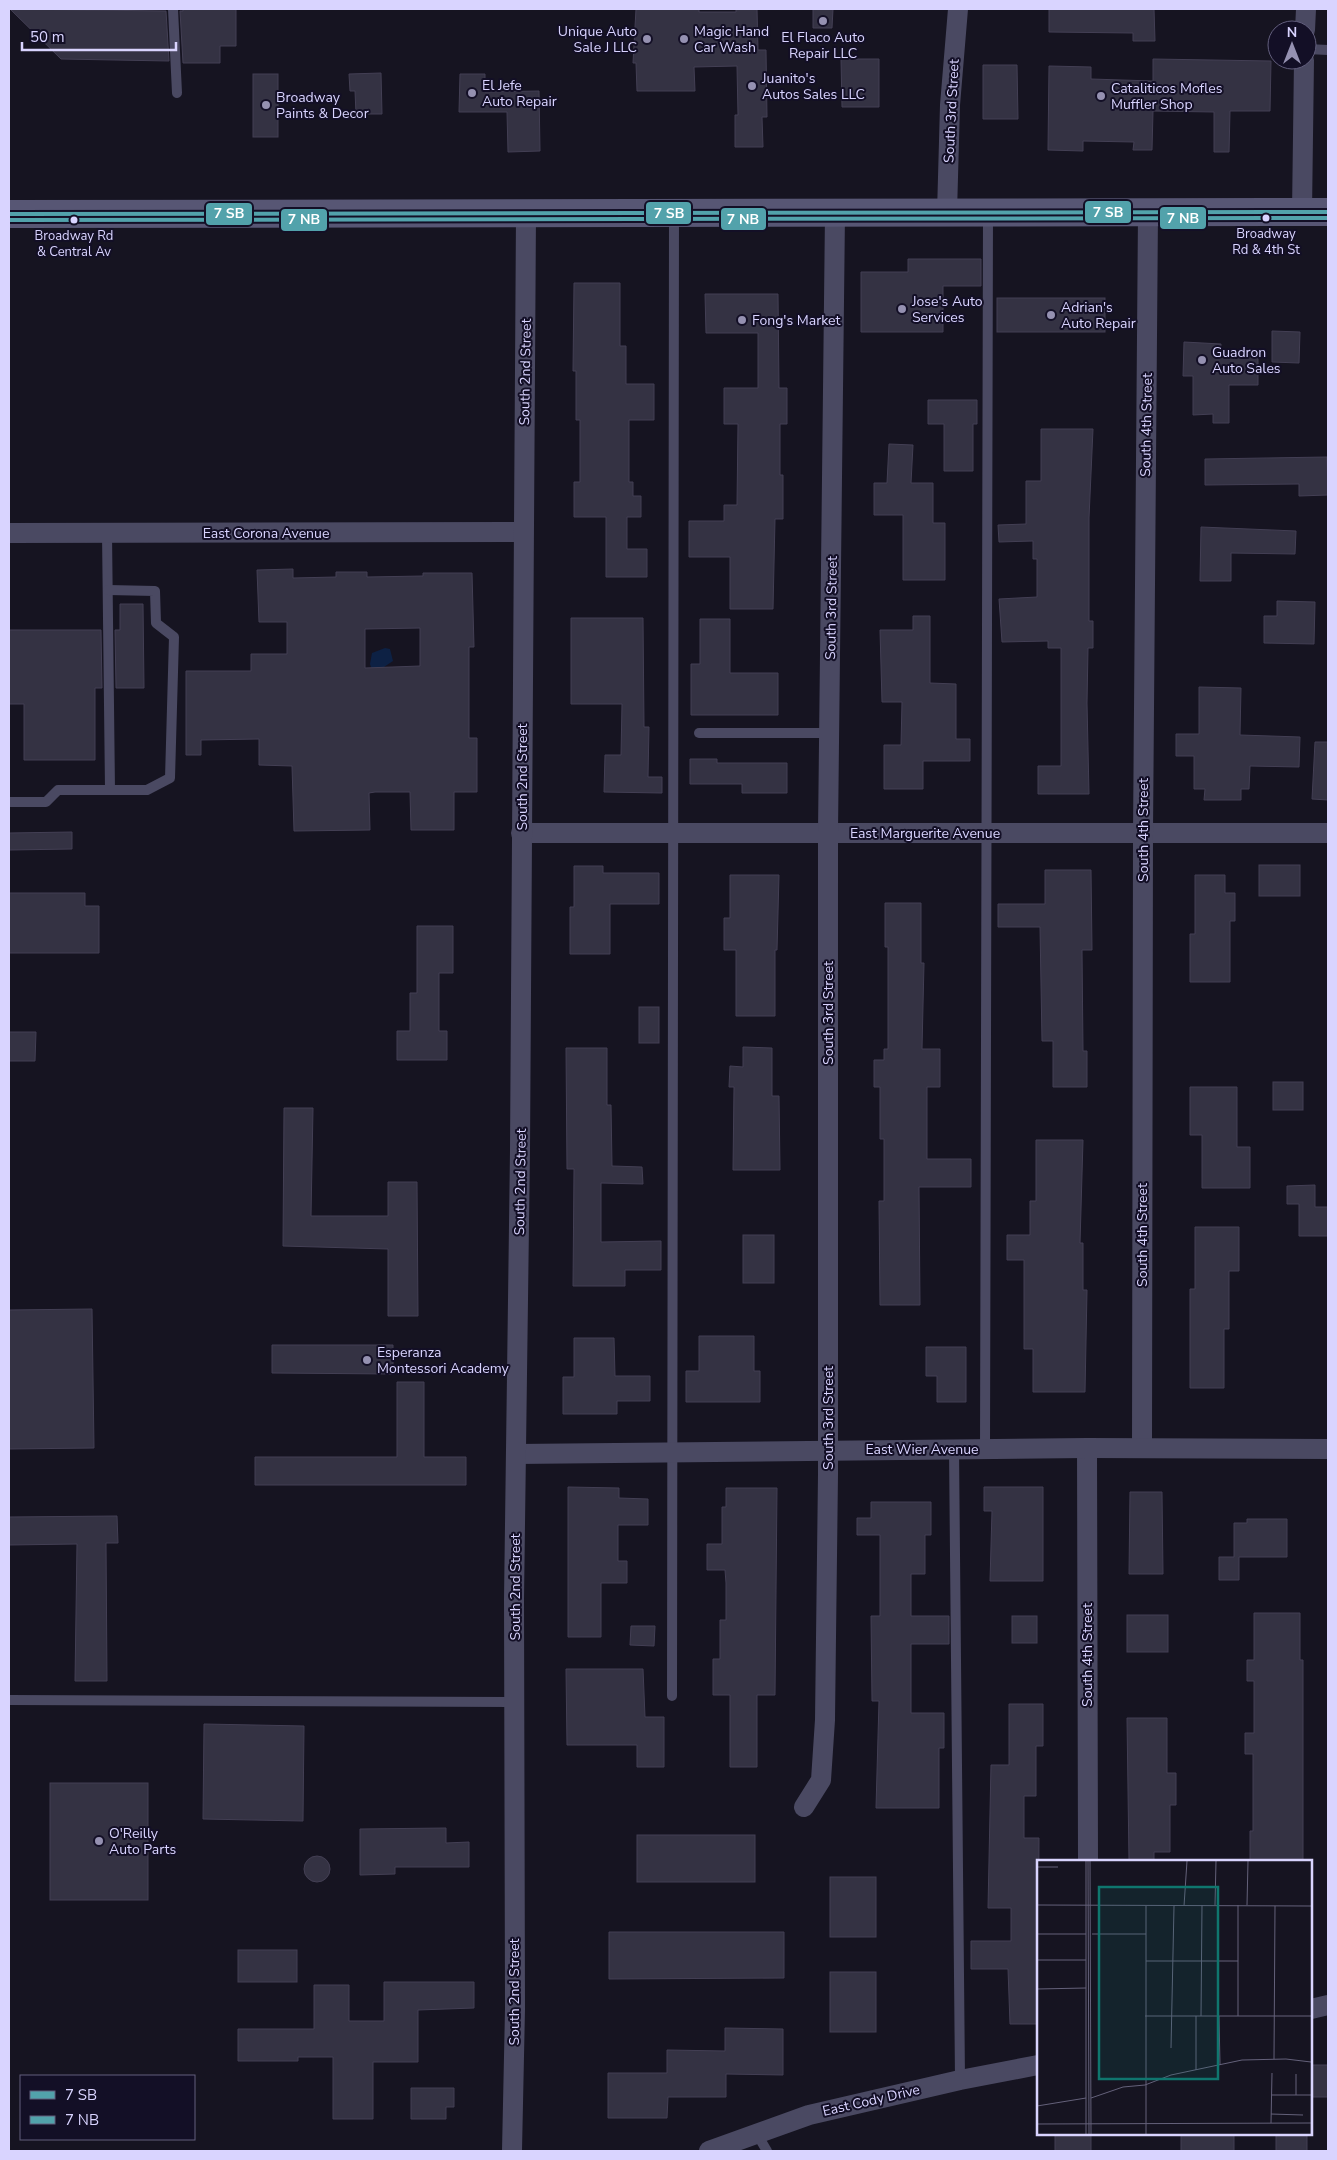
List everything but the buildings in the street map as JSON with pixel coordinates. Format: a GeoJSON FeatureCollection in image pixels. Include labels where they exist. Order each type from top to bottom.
{"type":"FeatureCollection","features":[{"type":"Feature","properties":{"kind":"main road"},"geometry":{"type":"LineString","coordinates":[[9,214],[1315,212]]}},
{"type":"Feature","properties":{"kind":"street","name":"South 3rd Street"},"geometry":{"type":"LineString","coordinates":[[947,214],[950,114],[958,9]]}},
{"type":"Feature","properties":{"kind":"street"},"geometry":{"type":"LineString","coordinates":[[1305,70],[1315,212]]}},
{"type":"Feature","properties":{"kind":"street","name":"South 4th Street"},"geometry":{"type":"LineString","coordinates":[[1142,1448],[1142,833],[1148,212]]}},
{"type":"Feature","properties":{"kind":"street","name":"South 3rd Street"},"geometry":{"type":"LineString","coordinates":[[804,1807],[821,1780],[825,1720],[828,1450],[828,832],[835,213]]}},
{"type":"Feature","properties":{"kind":"street","name":"South 2nd Street"},"geometry":{"type":"LineString","coordinates":[[512,2151],[526,214]]}},
{"type":"Feature","properties":{"kind":"street","name":"East Corona Avenue"},"geometry":{"type":"LineString","coordinates":[[9,533],[523,532]]}},
{"type":"Feature","properties":{"kind":"street","name":"East Marguerite Avenue"},"geometry":{"type":"LineString","coordinates":[[521,833],[672,831],[1328,833]]}},
{"type":"Feature","properties":{"kind":"street","name":"South 4th Street"},"geometry":{"type":"LineString","coordinates":[[1087,1448],[1088,1860]]}},
{"type":"Feature","properties":{"kind":"street","name":"East Wier Avenue"},"geometry":{"type":"LineString","coordinates":[[516,1454],[1087,1448],[1328,1449]]}},
{"type":"Feature","properties":{"kind":"street"},"geometry":{"type":"LineString","coordinates":[[1312,2009],[1328,2005]]}},
{"type":"Feature","properties":{"kind":"street","name":"East Cody Drive"},"geometry":{"type":"LineString","coordinates":[[709,2151],[809,2115],[960,2080],[1037,2065]]}},
{"type":"Feature","properties":{"kind":"lane"},"geometry":{"type":"LineString","coordinates":[[173,9],[178,93]]}},
{"type":"Feature","properties":{"kind":"lane"},"geometry":{"type":"LineString","coordinates":[[672,1696],[674,213]]}},
{"type":"Feature","properties":{"kind":"lane"},"geometry":{"type":"LineString","coordinates":[[984,1449],[988,213]]}},
{"type":"Feature","properties":{"kind":"lane"},"geometry":{"type":"LineString","coordinates":[[108,533],[110,790]]}},
{"type":"Feature","properties":{"kind":"lane"},"geometry":{"type":"LineString","coordinates":[[9,802],[46,802],[58,790],[147,790],[170,778],[174,637],[156,623],[154,591],[108,590]]}},
{"type":"Feature","properties":{"kind":"lane"},"geometry":{"type":"LineString","coordinates":[[699,733],[829,732]]}},
{"type":"Feature","properties":{"kind":"lane"},"geometry":{"type":"LineString","coordinates":[[954,1449],[960,2080]]}},
{"type":"Feature","properties":{"kind":"lane"},"geometry":{"type":"LineString","coordinates":[[9,1700],[515,1702]]}},
{"type":"Feature","properties":{"kind":"lane"},"geometry":{"type":"LineString","coordinates":[[756,2134],[767,2151]]}},
{"type":"Feature","properties":{"kind":"water"},"geometry":{"type":"Polygon","coordinates":[[[385,648],[390,649],[393,661],[381,669],[372,670],[370,664],[372,653],[385,648]]]}},
{"type":"Feature","properties":{"kind":"transit line"},"geometry":{"type":"LineString","coordinates":[[9,214],[1328,212]]}},
{"type":"Feature","properties":{"kind":"transit line"},"geometry":{"type":"LineString","coordinates":[[9,220],[1328,218]]}},
{"type":"Feature","properties":{"kind":"place","name":"El Flaco Auto Repair LLC"},"geometry":{"type":"Point","coordinates":[823,21]}},
{"type":"Feature","properties":{"kind":"place","name":"Unique Auto Sale J LLC"},"geometry":{"type":"Point","coordinates":[647,39]}},
{"type":"Feature","properties":{"kind":"place","name":"Magic Hand Car Wash"},"geometry":{"type":"Point","coordinates":[684,39]}},
{"type":"Feature","properties":{"kind":"place","name":"Juanito's Autos Sales LLC"},"geometry":{"type":"Point","coordinates":[752,86]}},
{"type":"Feature","properties":{"kind":"place","name":"El Jefe Auto Repair"},"geometry":{"type":"Point","coordinates":[472,93]}},
{"type":"Feature","properties":{"kind":"place","name":"Cataliticos Mofles Muffler Shop"},"geometry":{"type":"Point","coordinates":[1101,96]}},
{"type":"Feature","properties":{"kind":"place","name":"Broadway Paints & Decor"},"geometry":{"type":"Point","coordinates":[266,105]}},
{"type":"Feature","properties":{"kind":"place","name":"Broadway Rd & 4th St"},"geometry":{"type":"Point","coordinates":[1266,218]}},
{"type":"Feature","properties":{"kind":"place","name":"Broadway Rd & Central Av"},"geometry":{"type":"Point","coordinates":[74,220]}},
{"type":"Feature","properties":{"kind":"place","name":"Jose's Auto Services"},"geometry":{"type":"Point","coordinates":[902,309]}},
{"type":"Feature","properties":{"kind":"place","name":"Adrian's Auto Repair"},"geometry":{"type":"Point","coordinates":[1051,315]}},
{"type":"Feature","properties":{"kind":"place","name":"Fong's Market"},"geometry":{"type":"Point","coordinates":[742,320]}},
{"type":"Feature","properties":{"kind":"place","name":"Guadron Auto Sales"},"geometry":{"type":"Point","coordinates":[1202,360]}},
{"type":"Feature","properties":{"kind":"place","name":"Esperanza Montessori Academy"},"geometry":{"type":"Point","coordinates":[367,1360]}},
{"type":"Feature","properties":{"kind":"place","name":"O'Reilly Auto Parts"},"geometry":{"type":"Point","coordinates":[99,1841]}}]}
